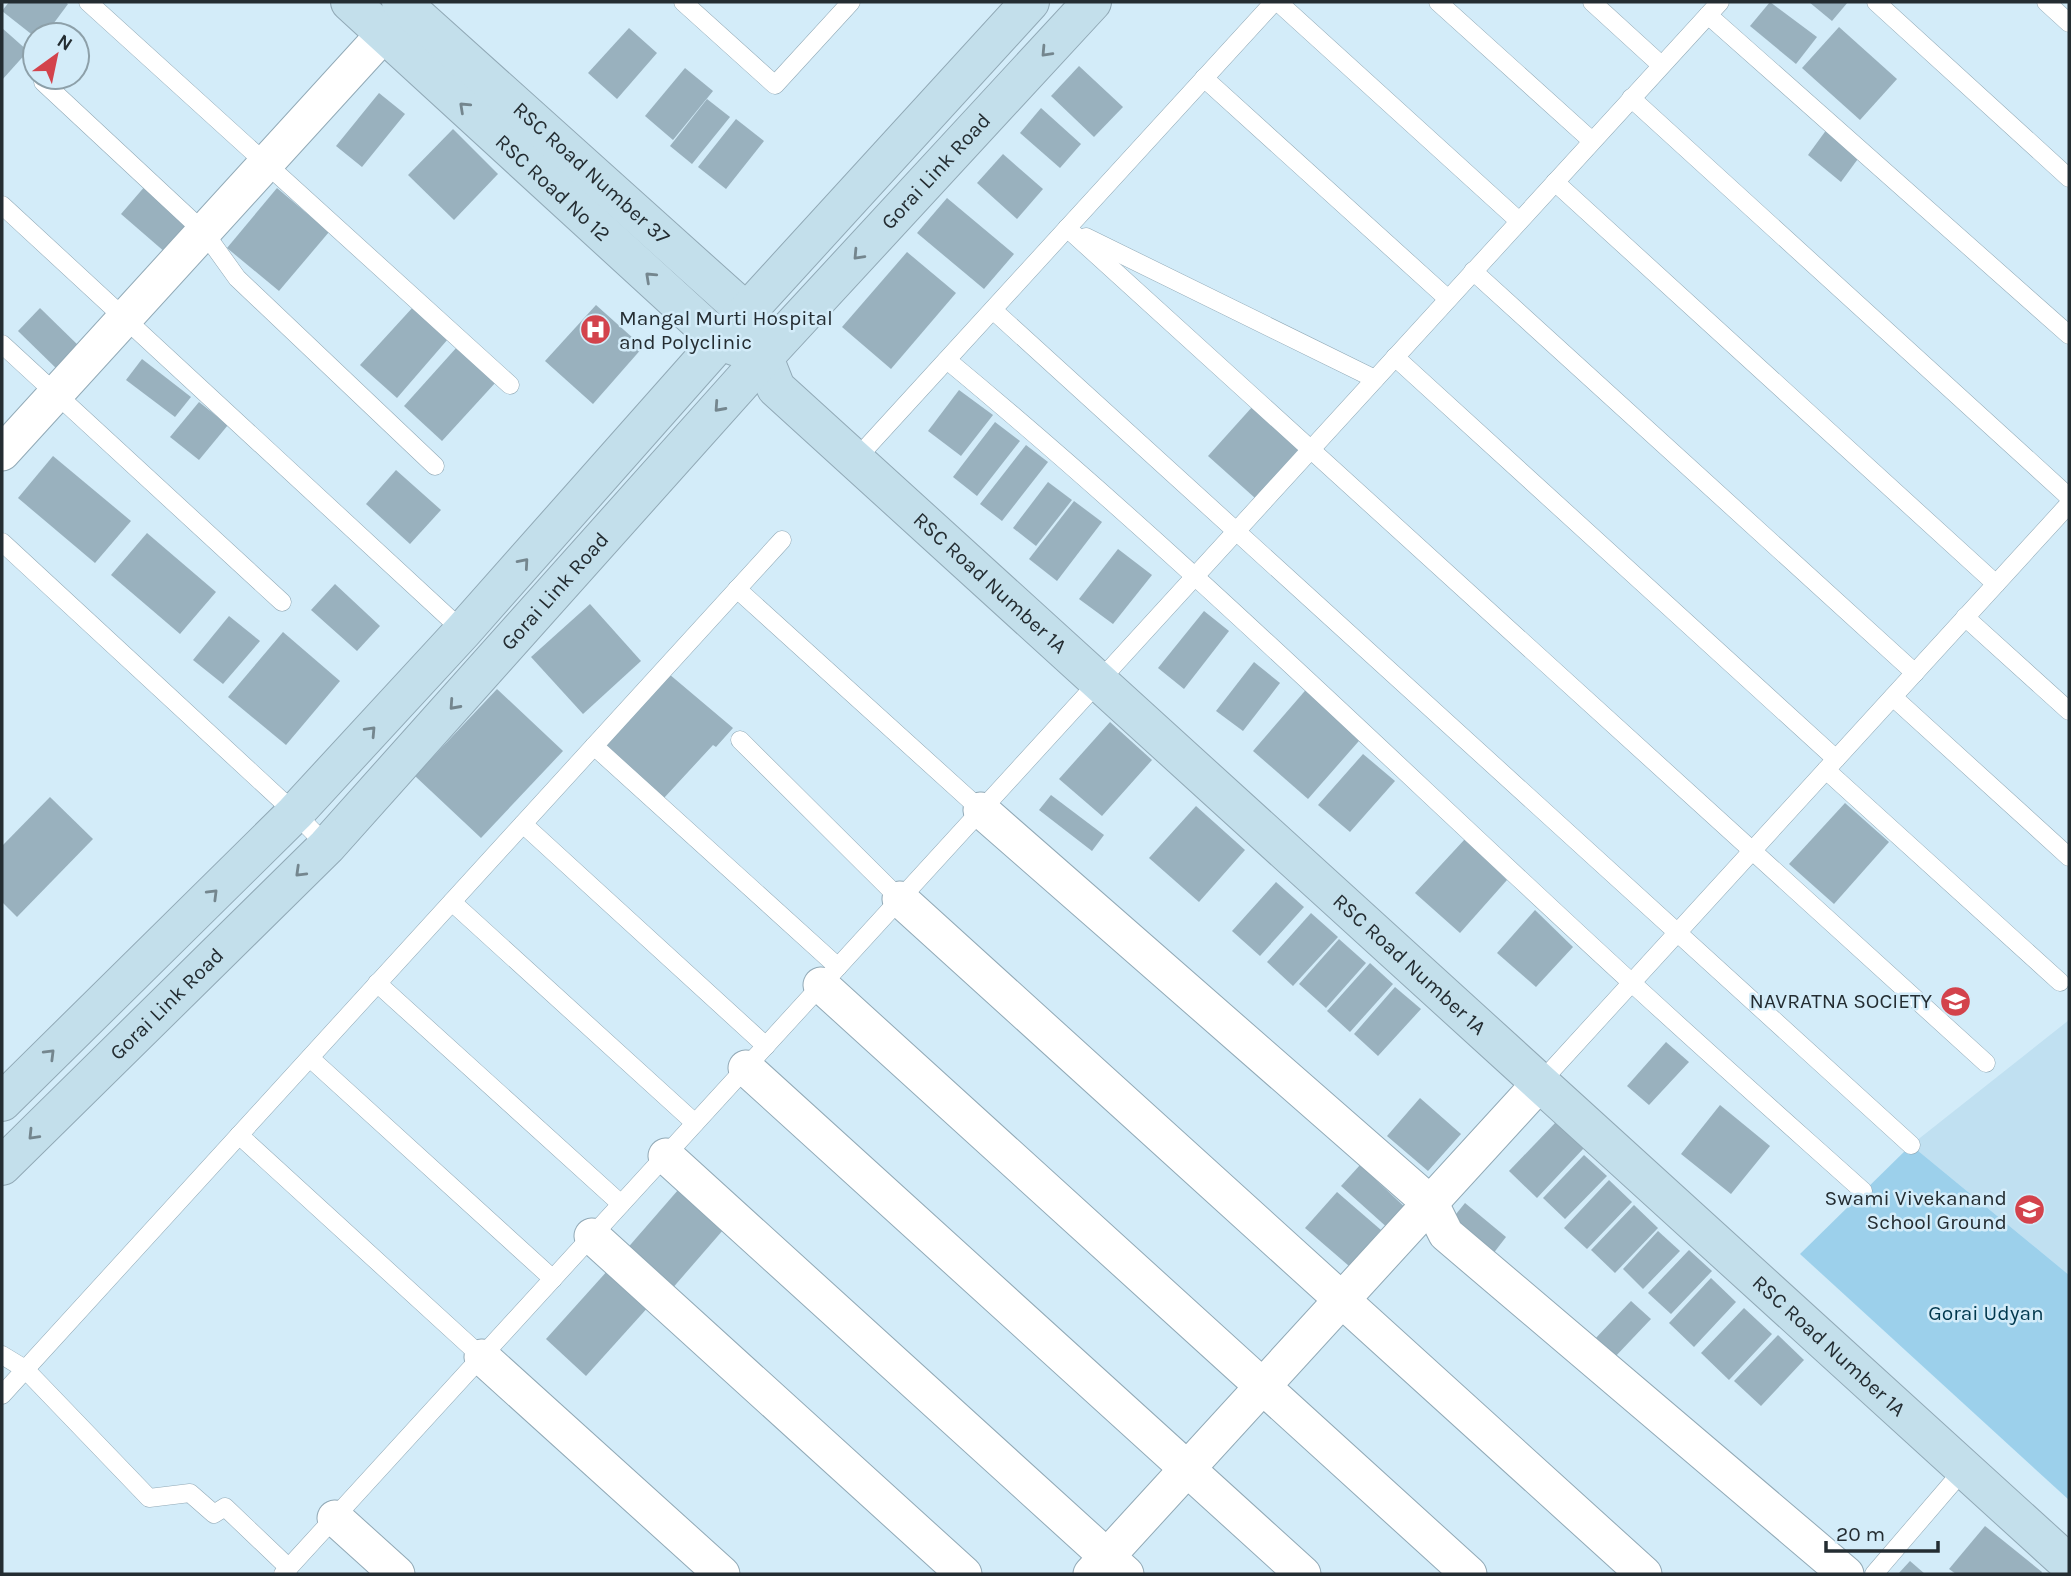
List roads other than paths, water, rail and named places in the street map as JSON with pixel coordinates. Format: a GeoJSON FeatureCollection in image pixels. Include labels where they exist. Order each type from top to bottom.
{"type":"FeatureCollection","features":[{"type":"Feature","properties":{"kind":"main road","name":"RSC Road No 12"},"geometry":{"type":"LineString","coordinates":[[350,2],[402,11],[720,341],[765,356]]}},
{"type":"Feature","properties":{"kind":"main road","name":"Gorai Link Road"},"geometry":{"type":"LineString","coordinates":[[2,1102],[295,813],[463,631],[720,341],[1030,2]]}},
{"type":"Feature","properties":{"kind":"main road","name":"Gorai Link Road"},"geometry":{"type":"LineString","coordinates":[[2,1167],[327,846],[765,356],[1092,2]]}},
{"type":"Feature","properties":{"kind":"main road","name":"RSC Road Number 37"},"geometry":{"type":"LineString","coordinates":[[402,11],[747,312],[765,356]]}},
{"type":"Feature","properties":{"kind":"main road","name":"RSC Road Number 1A"},"geometry":{"type":"LineString","coordinates":[[765,356],[776,388],[2069,1564]]}},
{"type":"Feature","properties":{"kind":"street"},"geometry":{"type":"LineString","coordinates":[[2,453],[402,11]]}},
{"type":"Feature","properties":{"kind":"street"},"geometry":{"type":"LineString","coordinates":[[463,631],[494,661]]}},
{"type":"Feature","properties":{"kind":"street"},"geometry":{"type":"LineString","coordinates":[[981,810],[1432,1204],[1446,1234],[1846,1574]]}},
{"type":"Feature","properties":{"kind":"street"},"geometry":{"type":"LineString","coordinates":[[900,899],[1644,1574]]}},
{"type":"Feature","properties":{"kind":"street"},"geometry":{"type":"LineString","coordinates":[[829,976],[1263,1386],[1469,1574]]}},
{"type":"Feature","properties":{"kind":"street"},"geometry":{"type":"LineString","coordinates":[[756,1057],[1187,1469],[1303,1574]]}},
{"type":"Feature","properties":{"kind":"street"},"geometry":{"type":"LineString","coordinates":[[666,1156],[1108,1569],[1187,1469],[1540,1083]]}},
{"type":"Feature","properties":{"kind":"street"},"geometry":{"type":"LineString","coordinates":[[592,1236],[964,1574]]}},
{"type":"Feature","properties":{"kind":"street"},"geometry":{"type":"LineString","coordinates":[[482,1357],[722,1574]]}},
{"type":"Feature","properties":{"kind":"street"},"geometry":{"type":"LineString","coordinates":[[335,1518],[397,1574]]}},
{"type":"Feature","properties":{"kind":"lane"},"geometry":{"type":"LineString","coordinates":[[88,2],[510,385]]}},
{"type":"Feature","properties":{"kind":"lane"},"geometry":{"type":"LineString","coordinates":[[683,2],[775,85],[848,3]]}},
{"type":"Feature","properties":{"kind":"lane"},"geometry":{"type":"LineString","coordinates":[[856,459],[1276,2],[1519,221]]}},
{"type":"Feature","properties":{"kind":"lane"},"geometry":{"type":"LineString","coordinates":[[1438,2],[1591,141]]}},
{"type":"Feature","properties":{"kind":"lane"},"geometry":{"type":"LineString","coordinates":[[1592,2],[1661,65]]}},
{"type":"Feature","properties":{"kind":"lane"},"geometry":{"type":"LineString","coordinates":[[1876,2],[2069,178]]}},
{"type":"Feature","properties":{"kind":"lane"},"geometry":{"type":"LineString","coordinates":[[2046,2],[2069,23]]}},
{"type":"Feature","properties":{"kind":"lane"},"geometry":{"type":"LineString","coordinates":[[2,1355],[25,1370],[149,1499],[190,1493],[214,1514],[225,1507],[286,1571],[1714,8],[2069,335]]}},
{"type":"Feature","properties":{"kind":"lane"},"geometry":{"type":"LineString","coordinates":[[1204,78],[1448,299]]}},
{"type":"Feature","properties":{"kind":"lane"},"geometry":{"type":"LineString","coordinates":[[53,91],[204,232],[237,278],[435,466]]}},
{"type":"Feature","properties":{"kind":"lane"},"geometry":{"type":"LineString","coordinates":[[1631,98],[2069,497]]}},
{"type":"Feature","properties":{"kind":"lane"},"geometry":{"type":"LineString","coordinates":[[1555,182],[1996,584]]}},
{"type":"Feature","properties":{"kind":"lane"},"geometry":{"type":"LineString","coordinates":[[2,205],[463,631]]}},
{"type":"Feature","properties":{"kind":"lane"},"geometry":{"type":"LineString","coordinates":[[1067,228],[1375,379]]}},
{"type":"Feature","properties":{"kind":"lane"},"geometry":{"type":"LineString","coordinates":[[1067,228],[1986,1063]]}},
{"type":"Feature","properties":{"kind":"lane"},"geometry":{"type":"LineString","coordinates":[[1473,271],[1915,673]]}},
{"type":"Feature","properties":{"kind":"lane"},"geometry":{"type":"LineString","coordinates":[[993,310],[1911,1145]]}},
{"type":"Feature","properties":{"kind":"lane"},"geometry":{"type":"LineString","coordinates":[[2,344],[282,602]]}},
{"type":"Feature","properties":{"kind":"lane"},"geometry":{"type":"LineString","coordinates":[[1395,357],[2060,982]]}},
{"type":"Feature","properties":{"kind":"lane"},"geometry":{"type":"LineString","coordinates":[[947,360],[1075,466],[1197,575],[1632,983],[1863,1191]]}},
{"type":"Feature","properties":{"kind":"lane"},"geometry":{"type":"LineString","coordinates":[[1540,1083],[2069,504]]}},
{"type":"Feature","properties":{"kind":"lane"},"geometry":{"type":"LineString","coordinates":[[2,1395],[782,540]]}},
{"type":"Feature","properties":{"kind":"lane"},"geometry":{"type":"LineString","coordinates":[[2,542],[295,813],[327,846]]}},
{"type":"Feature","properties":{"kind":"lane"},"geometry":{"type":"LineString","coordinates":[[737,589],[981,810]]}},
{"type":"Feature","properties":{"kind":"lane"},"geometry":{"type":"LineString","coordinates":[[1965,617],[2069,711]]}},
{"type":"Feature","properties":{"kind":"lane"},"geometry":{"type":"LineString","coordinates":[[1893,697],[2069,857]]}},
{"type":"Feature","properties":{"kind":"lane"},"geometry":{"type":"LineString","coordinates":[[740,740],[900,899]]}},
{"type":"Feature","properties":{"kind":"lane"},"geometry":{"type":"LineString","coordinates":[[594,746],[829,976]]}},
{"type":"Feature","properties":{"kind":"lane"},"geometry":{"type":"LineString","coordinates":[[523,824],[756,1057]]}},
{"type":"Feature","properties":{"kind":"lane"},"geometry":{"type":"LineString","coordinates":[[452,902],[695,1124]]}},
{"type":"Feature","properties":{"kind":"lane"},"geometry":{"type":"LineString","coordinates":[[377,983],[621,1205]]}},
{"type":"Feature","properties":{"kind":"lane"},"geometry":{"type":"LineString","coordinates":[[310,1058],[553,1279]]}},
{"type":"Feature","properties":{"kind":"lane"},"geometry":{"type":"LineString","coordinates":[[239,1135],[482,1357]]}},
{"type":"Feature","properties":{"kind":"lane"},"geometry":{"type":"LineString","coordinates":[[1874,1574],[1965,1468]]}},
{"type":"Feature","properties":{"kind":"place","name":"Mangal Murti Hospital and Polyclinic"},"geometry":{"type":"Point","coordinates":[596,330]}},
{"type":"Feature","properties":{"kind":"place","name":"NAVRATNA SOCIETY"},"geometry":{"type":"Point","coordinates":[1955,1001]}},
{"type":"Feature","properties":{"kind":"place","name":"Swami Vivekanand School Ground"},"geometry":{"type":"Point","coordinates":[2030,1210]}},
{"type":"Feature","properties":{"kind":"park label","name":"Gorai Udyan"},"geometry":{"type":"Point","coordinates":[1986,1313]}}]}
